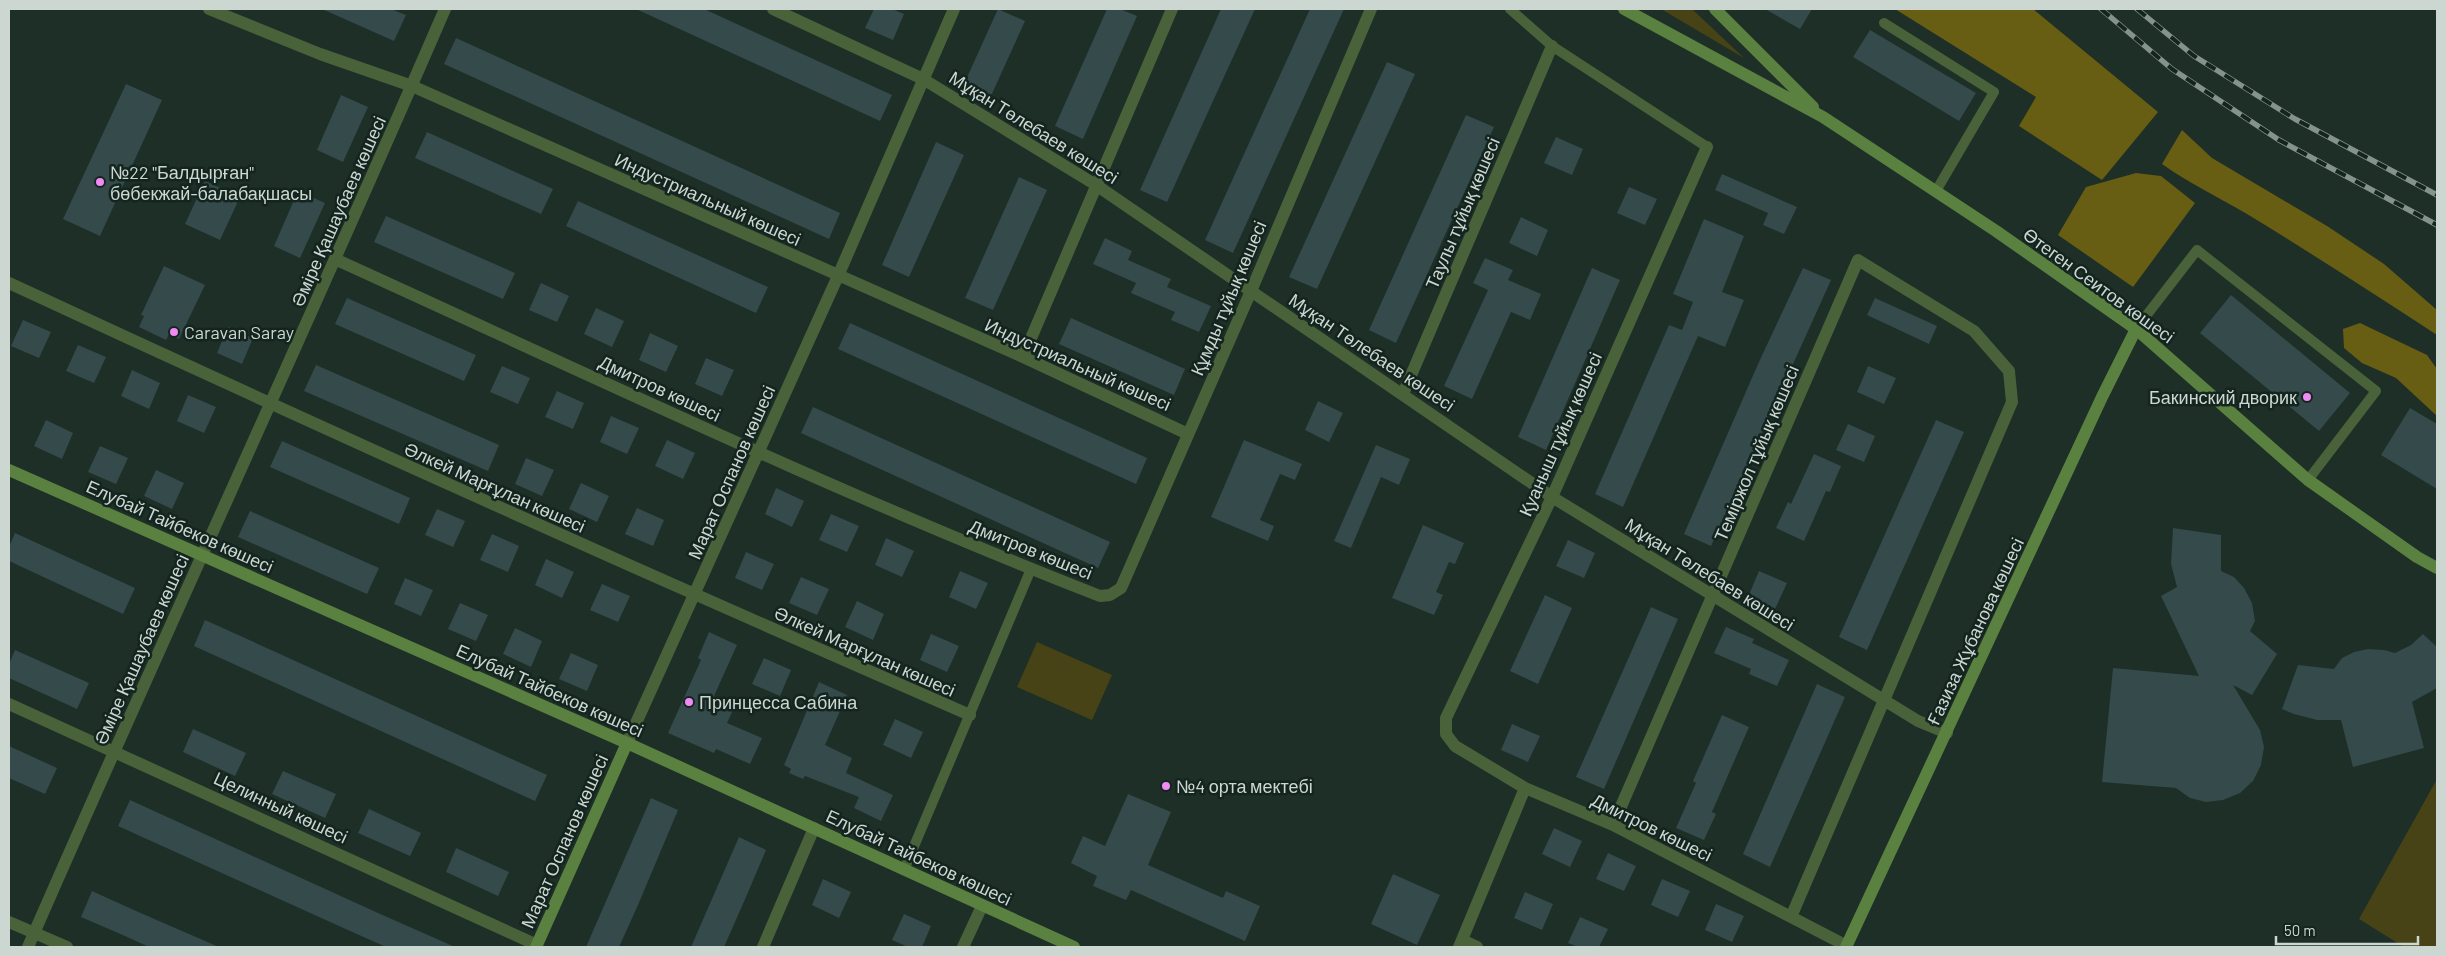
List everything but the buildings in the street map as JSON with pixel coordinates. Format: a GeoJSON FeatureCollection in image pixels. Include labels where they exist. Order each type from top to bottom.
{"type":"FeatureCollection","features":[{"type":"Feature","properties":{"kind":"main road"},"geometry":{"type":"LineString","coordinates":[[1624,9],[1823,117]]}},
{"type":"Feature","properties":{"kind":"main road"},"geometry":{"type":"LineString","coordinates":[[1716,9],[1823,117]]}},
{"type":"Feature","properties":{"kind":"main road","name":"Өтеген Сеитов көшесі"},"geometry":{"type":"LineString","coordinates":[[1823,117],[1936,191],[2136,329],[2308,480],[2417,557],[2437,568]]}},
{"type":"Feature","properties":{"kind":"main road","name":"Ғазиза Жұбанова көшесі"},"geometry":{"type":"LineString","coordinates":[[1847,947],[2098,406],[2136,329]]}},
{"type":"Feature","properties":{"kind":"main road","name":"Елубай Тайбеков көшесі"},"geometry":{"type":"LineString","coordinates":[[9,470],[627,743],[1074,947]]}},
{"type":"Feature","properties":{"kind":"main road","name":"Марат Оспанов көшесі"},"geometry":{"type":"LineString","coordinates":[[536,946],[627,743]]}},
{"type":"Feature","properties":{"kind":"street","name":"Индустриальный көшесі"},"geometry":{"type":"LineString","coordinates":[[209,9],[320,54],[412,86],[1023,357],[1188,434]]}},
{"type":"Feature","properties":{"kind":"street","name":"Әміре Қашаубаев көшесі"},"geometry":{"type":"LineString","coordinates":[[28,947],[202,554],[336,260],[445,9]]}},
{"type":"Feature","properties":{"kind":"street","name":"Мұқан Төлебаев көшесі"},"geometry":{"type":"LineString","coordinates":[[773,9],[923,79],[1096,185],[1552,497],[1884,701],[1918,721],[1947,733]]}},
{"type":"Feature","properties":{"kind":"street","name":"Марат Оспанов көшесі"},"geometry":{"type":"LineString","coordinates":[[627,743],[838,276],[954,9]]}},
{"type":"Feature","properties":{"kind":"street"},"geometry":{"type":"LineString","coordinates":[[1023,357],[1172,9]]}},
{"type":"Feature","properties":{"kind":"street","name":"Құмды тұйық көшесі"},"geometry":{"type":"LineString","coordinates":[[1110,595],[1120,588],[1251,291],[1371,9]]}},
{"type":"Feature","properties":{"kind":"street","name":"Таулы тұйық көшесі"},"geometry":{"type":"LineString","coordinates":[[1404,394],[1552,46]]}},
{"type":"Feature","properties":{"kind":"street","name":"Қуаныш тұйық көшесі"},"geometry":{"type":"LineString","coordinates":[[1446,734],[1446,718],[1552,497],[1707,147]]}},
{"type":"Feature","properties":{"kind":"street","name":"Дмитров көшесі"},"geometry":{"type":"LineString","coordinates":[[336,260],[759,452],[1031,569],[1100,596],[1110,595]]}},
{"type":"Feature","properties":{"kind":"street","name":"Теміржол тұйық көшесі"},"geometry":{"type":"LineString","coordinates":[[1613,825],[1858,260],[1974,331],[2009,371],[2012,383],[2012,402],[1884,701]]}},
{"type":"Feature","properties":{"kind":"street","name":"Әлкей Марғұлан көшесі"},"geometry":{"type":"LineString","coordinates":[[9,283],[271,405],[694,595],[970,715]]}},
{"type":"Feature","properties":{"kind":"street"},"geometry":{"type":"LineString","coordinates":[[1791,917],[1884,701]]}},
{"type":"Feature","properties":{"kind":"street","name":"Целинный көшесі"},"geometry":{"type":"LineString","coordinates":[[9,704],[115,751],[536,946]]}},
{"type":"Feature","properties":{"kind":"street","name":"Дмитров көшесі"},"geometry":{"type":"LineString","coordinates":[[1446,734],[1455,746],[1525,788],[1613,825],[1847,947]]}},
{"type":"Feature","properties":{"kind":"street"},"geometry":{"type":"LineString","coordinates":[[1477,947],[1460,944],[1525,788]]}},
{"type":"Feature","properties":{"kind":"street"},"geometry":{"type":"LineString","coordinates":[[763,947],[814,828]]}},
{"type":"Feature","properties":{"kind":"street"},"geometry":{"type":"LineString","coordinates":[[963,947],[982,906]]}},
{"type":"Feature","properties":{"kind":"street"},"geometry":{"type":"LineString","coordinates":[[9,922],[67,947]]}},
{"type":"Feature","properties":{"kind":"lane"},"geometry":{"type":"LineString","coordinates":[[1510,9],[1552,46],[1707,147]]}},
{"type":"Feature","properties":{"kind":"lane"},"geometry":{"type":"LineString","coordinates":[[1884,23],[1994,92],[1936,191]]}},
{"type":"Feature","properties":{"kind":"lane"},"geometry":{"type":"LineString","coordinates":[[2136,329],[2197,250],[2376,391],[2308,480]]}},
{"type":"Feature","properties":{"kind":"lane"},"geometry":{"type":"LineString","coordinates":[[904,870],[1031,569]]}},
{"type":"Feature","properties":{"kind":"shaded area"},"geometry":{"type":"Polygon","coordinates":[[[1661,9],[1692,9],[1744,58],[1661,9]]]}},
{"type":"Feature","properties":{"kind":"shaded area"},"geometry":{"type":"Polygon","coordinates":[[[1895,9],[2033,9],[2158,112],[2102,180],[2019,126],[2036,97],[1895,9]]]}},
{"type":"Feature","properties":{"kind":"shaded area"},"geometry":{"type":"Polygon","coordinates":[[[2182,130],[2212,158],[2327,226],[2384,264],[2437,310],[2437,335],[2247,214],[2193,184],[2162,164],[2182,130]]]}},
{"type":"Feature","properties":{"kind":"shaded area"},"geometry":{"type":"Polygon","coordinates":[[[2136,173],[2161,176],[2195,203],[2133,287],[2058,235],[2086,187],[2136,173]]]}},
{"type":"Feature","properties":{"kind":"shaded area"},"geometry":{"type":"Polygon","coordinates":[[[2360,323],[2427,355],[2437,369],[2437,416],[2396,378],[2362,363],[2344,348],[2343,329],[2360,323]]]}},
{"type":"Feature","properties":{"kind":"shaded area"},"geometry":{"type":"Polygon","coordinates":[[[1037,642],[1112,675],[1092,720],[1017,687],[1037,642]]]}},
{"type":"Feature","properties":{"kind":"shaded area"},"geometry":{"type":"Polygon","coordinates":[[[2437,779],[2437,947],[2404,947],[2359,919],[2437,779]]]}},
{"type":"Feature","properties":{"kind":"railway"},"geometry":{"type":"LineString","coordinates":[[2101,9],[2172,69],[2279,140],[2437,225]]}},
{"type":"Feature","properties":{"kind":"railway"},"geometry":{"type":"LineString","coordinates":[[2137,9],[2194,56],[2295,119],[2437,195]]}},
{"type":"Feature","properties":{"kind":"place","name":"№22 \"Балдырған\" бөбекжай-балабақшасы"},"geometry":{"type":"Point","coordinates":[100,182]}},
{"type":"Feature","properties":{"kind":"place","name":"Caravan Saray"},"geometry":{"type":"Point","coordinates":[174,332]}},
{"type":"Feature","properties":{"kind":"place","name":"Бакинский дворик"},"geometry":{"type":"Point","coordinates":[2307,397]}},
{"type":"Feature","properties":{"kind":"place","name":"Принцесса Сабина"},"geometry":{"type":"Point","coordinates":[689,702]}},
{"type":"Feature","properties":{"kind":"place","name":"№4 орта мектебі"},"geometry":{"type":"Point","coordinates":[1166,786]}}]}
